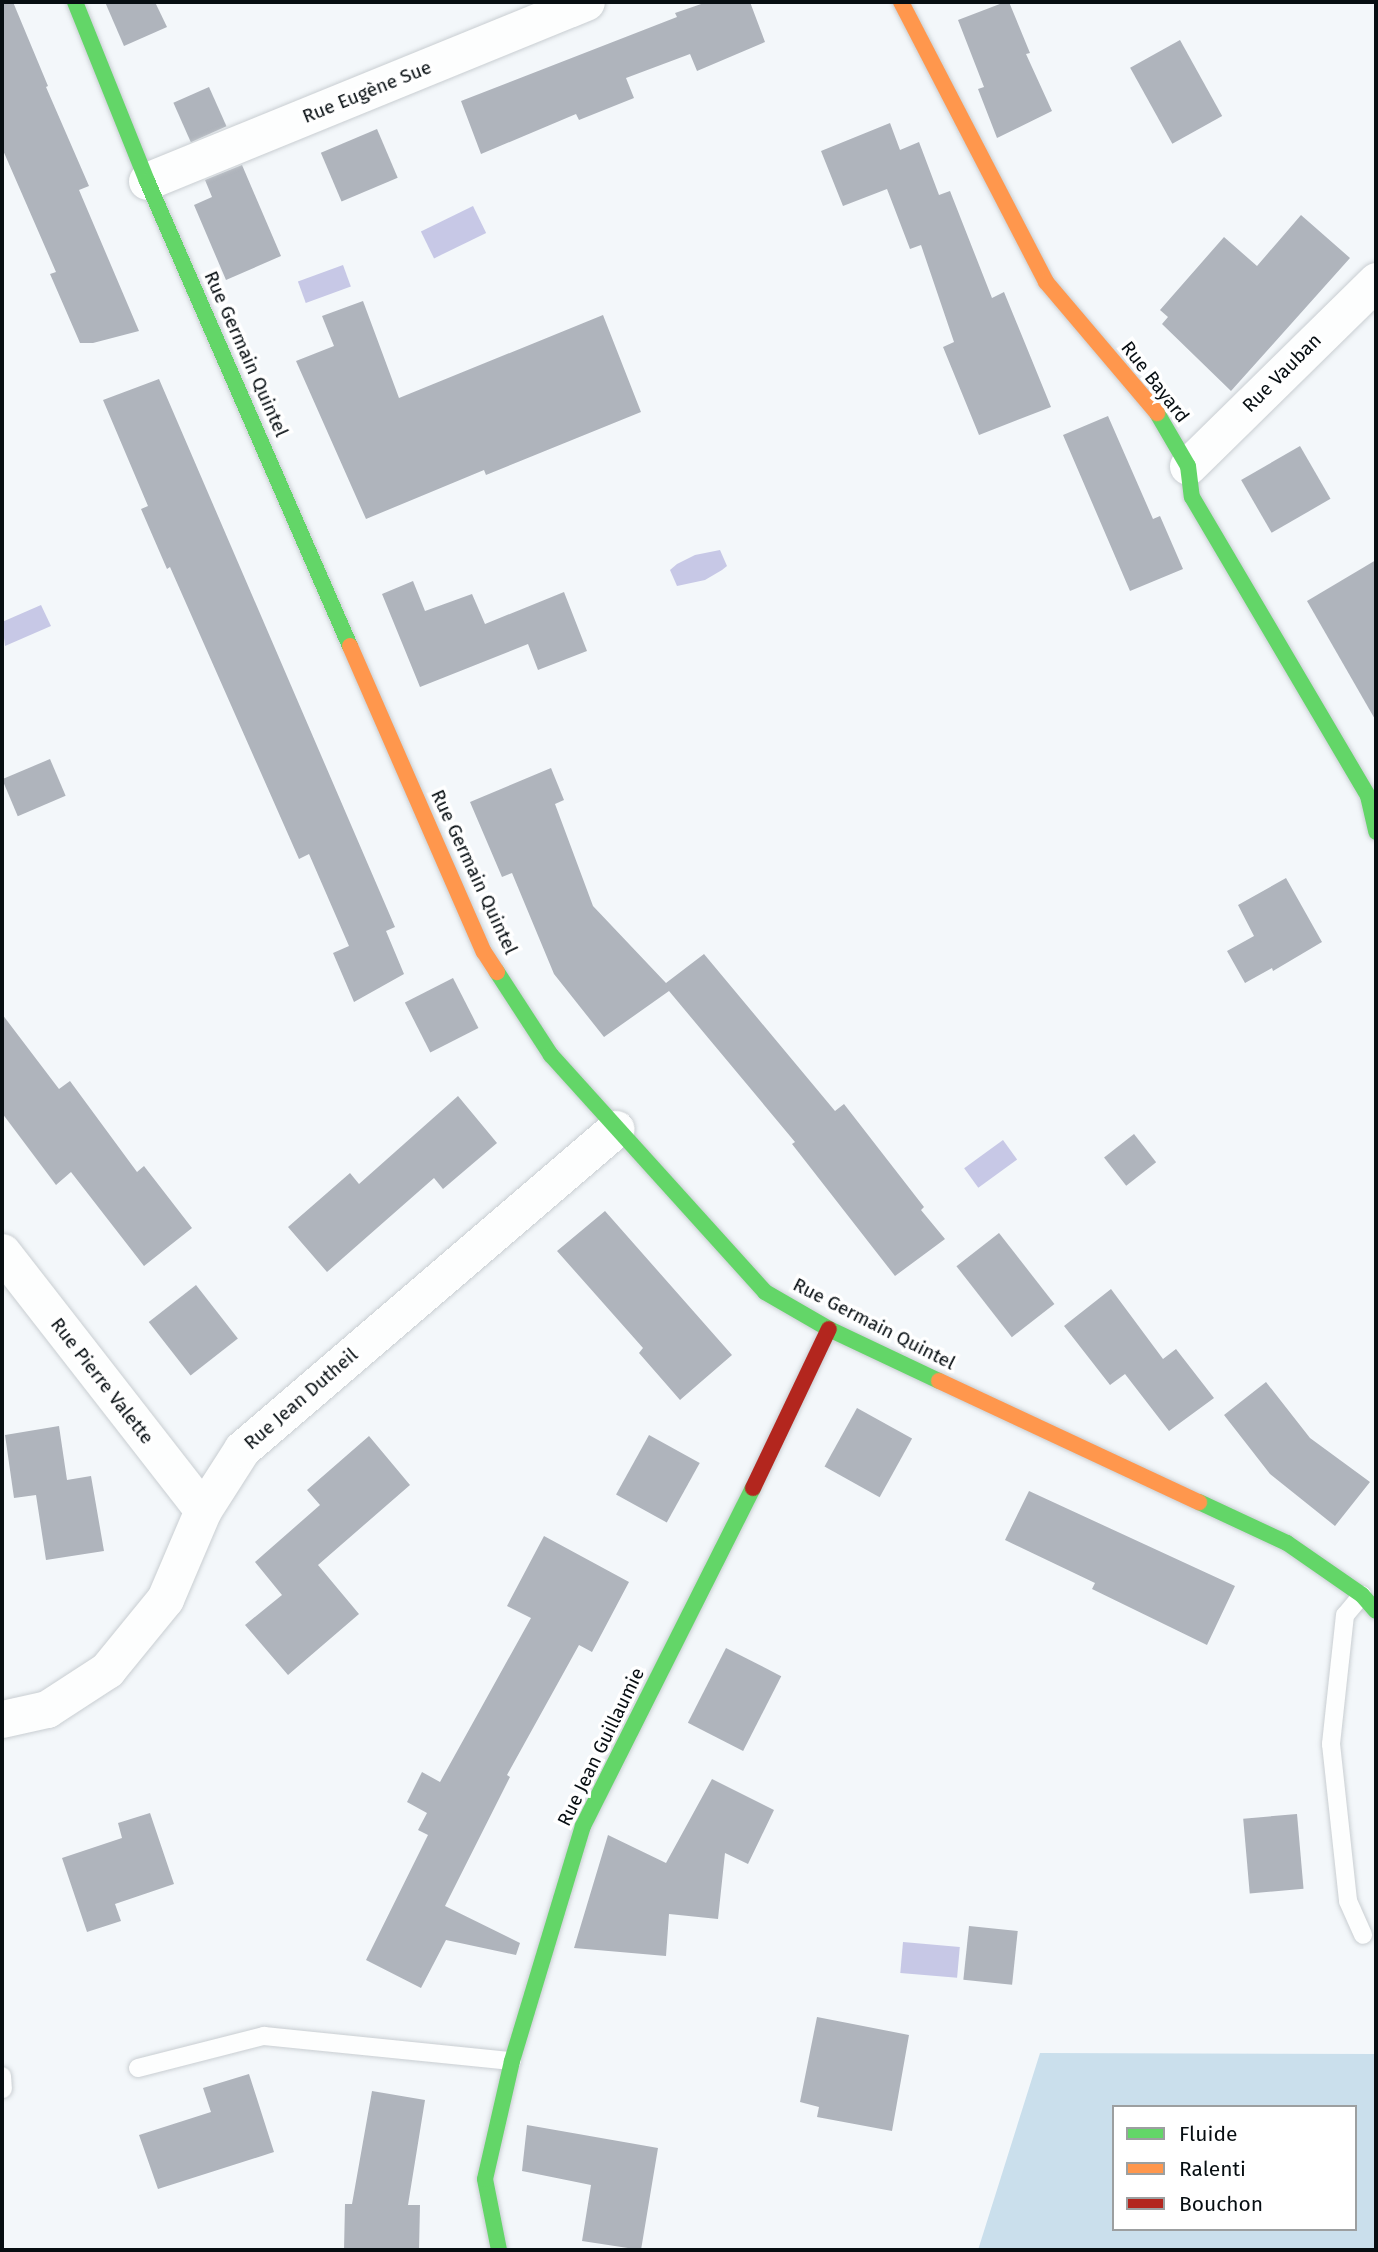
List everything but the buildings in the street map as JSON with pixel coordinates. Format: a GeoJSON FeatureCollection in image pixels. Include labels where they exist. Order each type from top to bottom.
{"type":"FeatureCollection","features":[{"type":"Feature","properties":{"kind":"street","name":"Rue Germain Quintel"},"geometry":{"type":"LineString","coordinates":[[75,2],[148,181],[484,952],[551,1055],[765,1292],[829,1329],[1287,1543],[1362,1595],[1376,1611]]}},
{"type":"Feature","properties":{"kind":"street","name":"Rue Eugène Sue"},"geometry":{"type":"LineString","coordinates":[[148,181],[586,2]]}},
{"type":"Feature","properties":{"kind":"street","name":"Rue Bayard"},"geometry":{"type":"LineString","coordinates":[[901,2],[1046,282],[1159,415],[1188,466],[1192,497],[1368,796],[1376,832]]}},
{"type":"Feature","properties":{"kind":"street","name":"Rue Vauban"},"geometry":{"type":"LineString","coordinates":[[1188,466],[1376,281]]}},
{"type":"Feature","properties":{"kind":"street","name":"Rue Jean Dutheil"},"geometry":{"type":"LineString","coordinates":[[2,1719],[47,1709],[107,1670],[165,1599],[203,1510],[242,1449],[616,1129]]}},
{"type":"Feature","properties":{"kind":"street","name":"Rue Pierre Valette"},"geometry":{"type":"LineString","coordinates":[[2,1252],[203,1510]]}},
{"type":"Feature","properties":{"kind":"street","name":"Rue Jean Guillaumie"},"geometry":{"type":"LineString","coordinates":[[499,2250],[485,2179],[512,2061],[583,1826],[798,1399],[829,1329]]}},
{"type":"Feature","properties":{"kind":"lane"},"geometry":{"type":"LineString","coordinates":[[1362,1595],[1345,1615],[1331,1744],[1348,1900],[1363,1935]]}},
{"type":"Feature","properties":{"kind":"lane"},"geometry":{"type":"LineString","coordinates":[[138,2068],[264,2036],[512,2061]]}},
{"type":"Feature","properties":{"kind":"shaded area"},"geometry":{"type":"Polygon","coordinates":[[[473,206],[486,233],[434,258],[421,231],[473,206]]]}},
{"type":"Feature","properties":{"kind":"shaded area"},"geometry":{"type":"Polygon","coordinates":[[[343,265],[351,287],[306,303],[298,281],[343,265]]]}},
{"type":"Feature","properties":{"kind":"shaded area"},"geometry":{"type":"Polygon","coordinates":[[[720,550],[727,566],[705,580],[677,586],[670,570],[677,564],[695,555],[720,550]]]}},
{"type":"Feature","properties":{"kind":"shaded area"},"geometry":{"type":"Polygon","coordinates":[[[41,605],[51,626],[5,646],[2,622],[41,605]]]}},
{"type":"Feature","properties":{"kind":"shaded area"},"geometry":{"type":"Polygon","coordinates":[[[1003,1140],[1017,1159],[978,1188],[964,1168],[1003,1140]]]}},
{"type":"Feature","properties":{"kind":"shaded area"},"geometry":{"type":"Polygon","coordinates":[[[903,1942],[960,1947],[957,1978],[900,1973],[903,1942]]]}},
{"type":"Feature","properties":{"kind":"shaded area"},"geometry":{"type":"Polygon","coordinates":[[[1040,2053],[1376,2054],[1376,2250],[978,2250],[1040,2053]]]}},
{"type":"Feature","properties":{"kind":"traffic: fast"},"geometry":{"type":"LineString","coordinates":[[75,2],[147,181],[350,646]]}},
{"type":"Feature","properties":{"kind":"traffic: fast"},"geometry":{"type":"LineString","coordinates":[[1157,413],[1188,466],[1192,497],[1368,796],[1376,832]]}},
{"type":"Feature","properties":{"kind":"traffic: fast"},"geometry":{"type":"LineString","coordinates":[[497,972],[551,1055],[765,1292],[829,1329],[939,1381]]}},
{"type":"Feature","properties":{"kind":"traffic: fast"},"geometry":{"type":"LineString","coordinates":[[499,2250],[485,2179],[512,2061],[583,1826],[753,1488]]}},
{"type":"Feature","properties":{"kind":"traffic: fast"},"geometry":{"type":"LineString","coordinates":[[1199,1502],[1287,1543],[1362,1595],[1376,1611]]}},
{"type":"Feature","properties":{"kind":"traffic: slow"},"geometry":{"type":"LineString","coordinates":[[901,2],[1046,282],[1157,413]]}},
{"type":"Feature","properties":{"kind":"traffic: slow"},"geometry":{"type":"LineString","coordinates":[[350,646],[484,952],[497,972]]}},
{"type":"Feature","properties":{"kind":"traffic: slow"},"geometry":{"type":"LineString","coordinates":[[939,1381],[1199,1502]]}},
{"type":"Feature","properties":{"kind":"traffic: jam"},"geometry":{"type":"LineString","coordinates":[[753,1488],[829,1329]]}}]}
